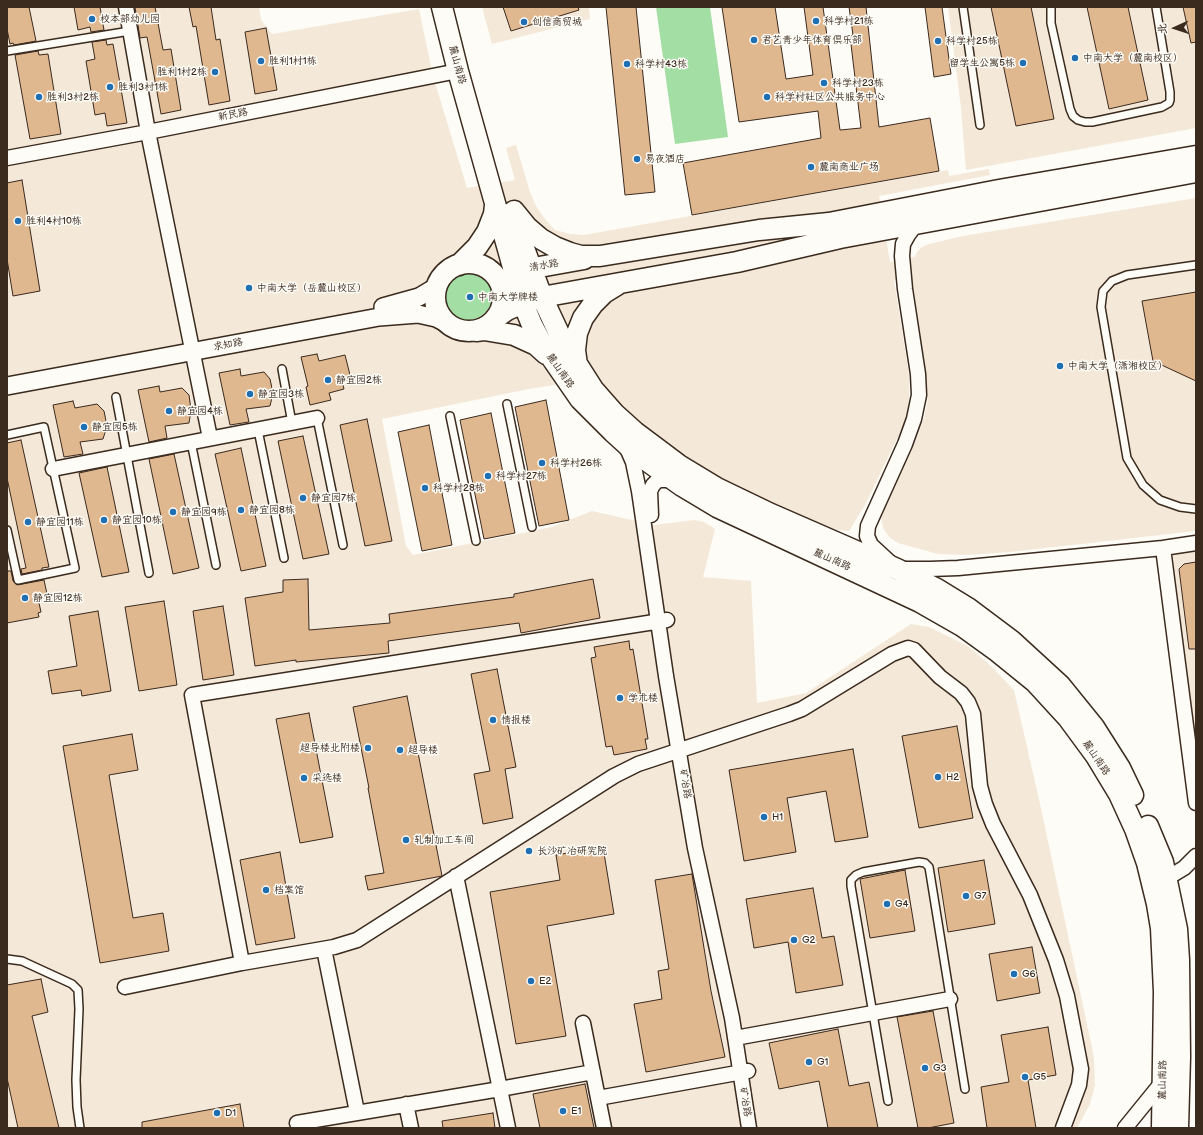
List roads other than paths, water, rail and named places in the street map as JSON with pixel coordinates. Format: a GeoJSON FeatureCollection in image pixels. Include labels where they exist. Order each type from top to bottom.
{"type":"FeatureCollection","features":[{"type":"Feature","properties":{"kind":"main road","name":"麓山南路"},"geometry":{"type":"LineString","coordinates":[[442,7],[458,70],[501,199],[532,300],[563,342],[593,388],[615,414],[635,432],[678,465],[717,488],[765,511],[897,569],[968,608],[1012,642],[1060,685],[1094,727],[1120,768],[1141,810],[1162,862],[1159,878],[1164,992],[1162,1128]]}},
{"type":"Feature","properties":{"kind":"main road","name":"麓山南路"},"geometry":{"type":"LineString","coordinates":[[454,7],[501,199]]}},
{"type":"Feature","properties":{"kind":"main road"},"geometry":{"type":"LineString","coordinates":[[459,265],[477,247],[487,232],[501,199],[527,228],[541,239],[570,253],[581,256],[600,256],[759,230],[829,223],[998,190],[1196,156]]}},
{"type":"Feature","properties":{"kind":"main road"},"geometry":{"type":"LineString","coordinates":[[474,331],[483,329],[491,324],[497,317],[507,310],[532,300],[737,262],[840,238],[1196,172]]}},
{"type":"Feature","properties":{"kind":"main road","name":"清水路"},"geometry":{"type":"LineString","coordinates":[[489,269],[499,272],[522,270],[600,256]]}},
{"type":"Feature","properties":{"kind":"main road"},"geometry":{"type":"LineString","coordinates":[[497,317],[503,303],[503,295],[499,280],[489,269],[467,263],[451,268],[444,274],[436,292],[436,304],[441,315],[448,324],[456,329],[465,331],[484,330],[514,335],[526,339],[536,345],[552,361]]}},
{"type":"Feature","properties":{"kind":"main road"},"geometry":{"type":"LineString","coordinates":[[577,365],[575,350],[583,318],[593,304],[604,293],[620,283]]}},
{"type":"Feature","properties":{"kind":"main road","name":"麓山南路"},"geometry":{"type":"LineString","coordinates":[[532,300],[532,325],[552,361],[580,399],[636,453],[673,480],[717,506],[920,602],[962,626],[998,652],[1035,682],[1068,718],[1096,756],[1118,794],[1159,878],[1177,929],[1179,960],[1180,1057],[1178,1128]]}},
{"type":"Feature","properties":{"kind":"street"},"geometry":{"type":"LineString","coordinates":[[126,7],[148,132],[210,438]]}},
{"type":"Feature","properties":{"kind":"street","name":"新民路"},"geometry":{"type":"LineString","coordinates":[[7,158],[148,132],[458,70]]}},
{"type":"Feature","properties":{"kind":"street"},"geometry":{"type":"LineString","coordinates":[[918,223],[903,244],[902,256],[905,290],[918,374],[919,395],[914,419],[907,438],[868,526],[867,536],[871,545],[897,569],[958,568],[1163,548],[1196,543]]}},
{"type":"Feature","properties":{"kind":"street","name":"求知路"},"geometry":{"type":"LineString","coordinates":[[8,384],[192,348],[396,305],[419,297],[434,288],[440,281]]}},
{"type":"Feature","properties":{"kind":"street","name":"求知路"},"geometry":{"type":"LineString","coordinates":[[192,348],[404,314],[428,315],[448,324]]}},
{"type":"Feature","properties":{"kind":"street"},"geometry":{"type":"LineString","coordinates":[[53,469],[317,418]]}},
{"type":"Feature","properties":{"kind":"street","name":"矿冶路"},"geometry":{"type":"LineString","coordinates":[[623,441],[633,462],[663,621],[683,749],[695,848],[732,1018],[739,1037],[749,1128]]}},
{"type":"Feature","properties":{"kind":"street","name":"矿冶路"},"geometry":{"type":"LineString","coordinates":[[663,621],[650,506],[650,492],[653,485],[658,480],[673,480]]}},
{"type":"Feature","properties":{"kind":"street"},"geometry":{"type":"LineString","coordinates":[[1163,548],[1196,803]]}},
{"type":"Feature","properties":{"kind":"street"},"geometry":{"type":"LineString","coordinates":[[950,597],[943,589],[942,582],[947,575],[958,568]]}},
{"type":"Feature","properties":{"kind":"street"},"geometry":{"type":"LineString","coordinates":[[242,963],[192,695],[663,621]]}},
{"type":"Feature","properties":{"kind":"street"},"geometry":{"type":"LineString","coordinates":[[125,987],[242,963],[334,947],[357,940],[614,776],[638,764],[802,709],[892,654],[908,648],[914,650],[940,677],[961,693],[968,702],[973,714],[980,786],[985,804],[996,830],[1030,895],[1056,960],[1066,996],[1081,1069],[1078,1085],[1063,1128]]}},
{"type":"Feature","properties":{"kind":"street"},"geometry":{"type":"LineString","coordinates":[[1159,878],[1174,874],[1184,868],[1196,856]]}},
{"type":"Feature","properties":{"kind":"street"},"geometry":{"type":"LineString","coordinates":[[456,876],[508,1128]]}},
{"type":"Feature","properties":{"kind":"street"},"geometry":{"type":"LineString","coordinates":[[324,949],[357,1112]]}},
{"type":"Feature","properties":{"kind":"street"},"geometry":{"type":"LineString","coordinates":[[739,1037],[950,999]]}},
{"type":"Feature","properties":{"kind":"street"},"geometry":{"type":"LineString","coordinates":[[583,1023],[604,1128]]}},
{"type":"Feature","properties":{"kind":"street"},"geometry":{"type":"LineString","coordinates":[[1125,1128],[1163,1081],[1180,1057]]}},
{"type":"Feature","properties":{"kind":"street"},"geometry":{"type":"LineString","coordinates":[[297,1123],[593,1072]]}},
{"type":"Feature","properties":{"kind":"street"},"geometry":{"type":"LineString","coordinates":[[598,1098],[744,1072]]}},
{"type":"Feature","properties":{"kind":"street","name":"矿冶路"},"geometry":{"type":"LineString","coordinates":[[744,1072],[756,1128]]}},
{"type":"Feature","properties":{"kind":"street"},"geometry":{"type":"LineString","coordinates":[[406,1104],[411,1128]]}},
{"type":"Feature","properties":{"kind":"lane"},"geometry":{"type":"LineString","coordinates":[[962,7],[980,125]]}},
{"type":"Feature","properties":{"kind":"lane"},"geometry":{"type":"LineString","coordinates":[[1051,7],[1051,23],[1070,109],[1073,116],[1078,120],[1092,122],[1162,107],[1169,103],[1170,92],[1156,7]]}},
{"type":"Feature","properties":{"kind":"lane"},"geometry":{"type":"LineString","coordinates":[[7,51],[130,31]]}},
{"type":"Feature","properties":{"kind":"lane"},"geometry":{"type":"LineString","coordinates":[[1196,265],[1127,275],[1112,281],[1103,291],[1101,307],[1127,458],[1143,486],[1160,500],[1180,507],[1196,509]]}},
{"type":"Feature","properties":{"kind":"lane"},"geometry":{"type":"LineString","coordinates":[[282,369],[292,423]]}},
{"type":"Feature","properties":{"kind":"lane"},"geometry":{"type":"LineString","coordinates":[[116,397],[149,573]]}},
{"type":"Feature","properties":{"kind":"lane"},"geometry":{"type":"LineString","coordinates":[[507,404],[532,527]]}},
{"type":"Feature","properties":{"kind":"lane"},"geometry":{"type":"LineString","coordinates":[[450,416],[476,541]]}},
{"type":"Feature","properties":{"kind":"lane"},"geometry":{"type":"LineString","coordinates":[[317,418],[342,545]]}},
{"type":"Feature","properties":{"kind":"lane"},"geometry":{"type":"LineString","coordinates":[[7,435],[44,427],[75,568],[18,580],[7,530]]}},
{"type":"Feature","properties":{"kind":"lane"},"geometry":{"type":"LineString","coordinates":[[258,430],[284,558]]}},
{"type":"Feature","properties":{"kind":"lane"},"geometry":{"type":"LineString","coordinates":[[191,442],[216,565]]}},
{"type":"Feature","properties":{"kind":"lane"},"geometry":{"type":"LineString","coordinates":[[888,1101],[851,880],[856,874],[863,872],[919,862],[925,863],[928,867],[965,1089]]}},
{"type":"Feature","properties":{"kind":"lane"},"geometry":{"type":"LineString","coordinates":[[7,959],[22,961],[72,984],[78,990],[79,1009],[76,1080],[77,1107],[80,1128]]}},
{"type":"Feature","properties":{"kind":"place","name":"校本部幼儿园"},"geometry":{"type":"Point","coordinates":[92,19]}},
{"type":"Feature","properties":{"kind":"place","name":"科学村21栋"},"geometry":{"type":"Point","coordinates":[816,21]}},
{"type":"Feature","properties":{"kind":"place","name":"创信商贸城"},"geometry":{"type":"Point","coordinates":[524,22]}},
{"type":"Feature","properties":{"kind":"place","name":"君艺青少年体育俱乐部"},"geometry":{"type":"Point","coordinates":[754,40]}},
{"type":"Feature","properties":{"kind":"place","name":"科学村25栋"},"geometry":{"type":"Point","coordinates":[938,41]}},
{"type":"Feature","properties":{"kind":"place","name":"中南大学（麓南校区）"},"geometry":{"type":"Point","coordinates":[1075,58]}},
{"type":"Feature","properties":{"kind":"place","name":"胜利1村1栋"},"geometry":{"type":"Point","coordinates":[261,61]}},
{"type":"Feature","properties":{"kind":"place","name":"留学生公寓5栋"},"geometry":{"type":"Point","coordinates":[1023,63]}},
{"type":"Feature","properties":{"kind":"place","name":"科学村43栋"},"geometry":{"type":"Point","coordinates":[627,64]}},
{"type":"Feature","properties":{"kind":"place","name":"胜利1村2栋"},"geometry":{"type":"Point","coordinates":[215,72]}},
{"type":"Feature","properties":{"kind":"place","name":"科学村23栋"},"geometry":{"type":"Point","coordinates":[824,83]}},
{"type":"Feature","properties":{"kind":"place","name":"胜利3村1栋"},"geometry":{"type":"Point","coordinates":[110,87]}},
{"type":"Feature","properties":{"kind":"place","name":"胜利3村2栋"},"geometry":{"type":"Point","coordinates":[39,97]}},
{"type":"Feature","properties":{"kind":"place","name":"科学村社区公共服务中心"},"geometry":{"type":"Point","coordinates":[767,97]}},
{"type":"Feature","properties":{"kind":"place","name":"易夜酒店"},"geometry":{"type":"Point","coordinates":[637,159]}},
{"type":"Feature","properties":{"kind":"place","name":"麓南商业广场"},"geometry":{"type":"Point","coordinates":[811,167]}},
{"type":"Feature","properties":{"kind":"place","name":"胜利4村10栋"},"geometry":{"type":"Point","coordinates":[18,221]}},
{"type":"Feature","properties":{"kind":"place","name":"中南大学（岳麓山校区）"},"geometry":{"type":"Point","coordinates":[249,288]}},
{"type":"Feature","properties":{"kind":"place","name":"中南大学牌楼"},"geometry":{"type":"Point","coordinates":[470,297]}},
{"type":"Feature","properties":{"kind":"place","name":"中南大学（潇湘校区）"},"geometry":{"type":"Point","coordinates":[1060,366]}},
{"type":"Feature","properties":{"kind":"place","name":"静宜园2栋"},"geometry":{"type":"Point","coordinates":[328,380]}},
{"type":"Feature","properties":{"kind":"place","name":"静宜园3栋"},"geometry":{"type":"Point","coordinates":[250,394]}},
{"type":"Feature","properties":{"kind":"place","name":"静宜园4栋"},"geometry":{"type":"Point","coordinates":[169,411]}},
{"type":"Feature","properties":{"kind":"place","name":"静宜园5栋"},"geometry":{"type":"Point","coordinates":[84,427]}},
{"type":"Feature","properties":{"kind":"place","name":"科学村26栋"},"geometry":{"type":"Point","coordinates":[542,463]}},
{"type":"Feature","properties":{"kind":"place","name":"科学村27栋"},"geometry":{"type":"Point","coordinates":[488,476]}},
{"type":"Feature","properties":{"kind":"place","name":"科学村28栋"},"geometry":{"type":"Point","coordinates":[425,488]}},
{"type":"Feature","properties":{"kind":"place","name":"静宜园7栋"},"geometry":{"type":"Point","coordinates":[303,498]}},
{"type":"Feature","properties":{"kind":"place","name":"静宜园8栋"},"geometry":{"type":"Point","coordinates":[241,510]}},
{"type":"Feature","properties":{"kind":"place","name":"静宜园9栋"},"geometry":{"type":"Point","coordinates":[173,512]}},
{"type":"Feature","properties":{"kind":"place","name":"静宜园10栋"},"geometry":{"type":"Point","coordinates":[104,520]}},
{"type":"Feature","properties":{"kind":"place","name":"静宜园11栋"},"geometry":{"type":"Point","coordinates":[28,522]}},
{"type":"Feature","properties":{"kind":"place","name":"静宜园12栋"},"geometry":{"type":"Point","coordinates":[25,598]}},
{"type":"Feature","properties":{"kind":"place","name":"学术楼"},"geometry":{"type":"Point","coordinates":[620,698]}},
{"type":"Feature","properties":{"kind":"place","name":"情报楼"},"geometry":{"type":"Point","coordinates":[493,720]}},
{"type":"Feature","properties":{"kind":"place","name":"超导楼北附楼"},"geometry":{"type":"Point","coordinates":[368,748]}},
{"type":"Feature","properties":{"kind":"place","name":"超导楼"},"geometry":{"type":"Point","coordinates":[400,750]}},
{"type":"Feature","properties":{"kind":"place","name":"H2"},"geometry":{"type":"Point","coordinates":[938,777]}},
{"type":"Feature","properties":{"kind":"place","name":"采选楼"},"geometry":{"type":"Point","coordinates":[304,778]}},
{"type":"Feature","properties":{"kind":"place","name":"H1"},"geometry":{"type":"Point","coordinates":[764,817]}},
{"type":"Feature","properties":{"kind":"place","name":"轧制加工车间"},"geometry":{"type":"Point","coordinates":[406,840]}},
{"type":"Feature","properties":{"kind":"place","name":"长沙矿冶研究院"},"geometry":{"type":"Point","coordinates":[529,851]}},
{"type":"Feature","properties":{"kind":"place","name":"档案馆"},"geometry":{"type":"Point","coordinates":[266,890]}},
{"type":"Feature","properties":{"kind":"place","name":"G7"},"geometry":{"type":"Point","coordinates":[966,896]}},
{"type":"Feature","properties":{"kind":"place","name":"G4"},"geometry":{"type":"Point","coordinates":[887,904]}},
{"type":"Feature","properties":{"kind":"place","name":"G2"},"geometry":{"type":"Point","coordinates":[794,940]}},
{"type":"Feature","properties":{"kind":"place","name":"G6"},"geometry":{"type":"Point","coordinates":[1014,974]}},
{"type":"Feature","properties":{"kind":"place","name":"E2"},"geometry":{"type":"Point","coordinates":[531,981]}},
{"type":"Feature","properties":{"kind":"place","name":"G1"},"geometry":{"type":"Point","coordinates":[809,1062]}},
{"type":"Feature","properties":{"kind":"place","name":"G3"},"geometry":{"type":"Point","coordinates":[925,1068]}},
{"type":"Feature","properties":{"kind":"place","name":"G5"},"geometry":{"type":"Point","coordinates":[1025,1077]}},
{"type":"Feature","properties":{"kind":"place","name":"E1"},"geometry":{"type":"Point","coordinates":[563,1111]}},
{"type":"Feature","properties":{"kind":"place","name":"D1"},"geometry":{"type":"Point","coordinates":[217,1113]}}]}
